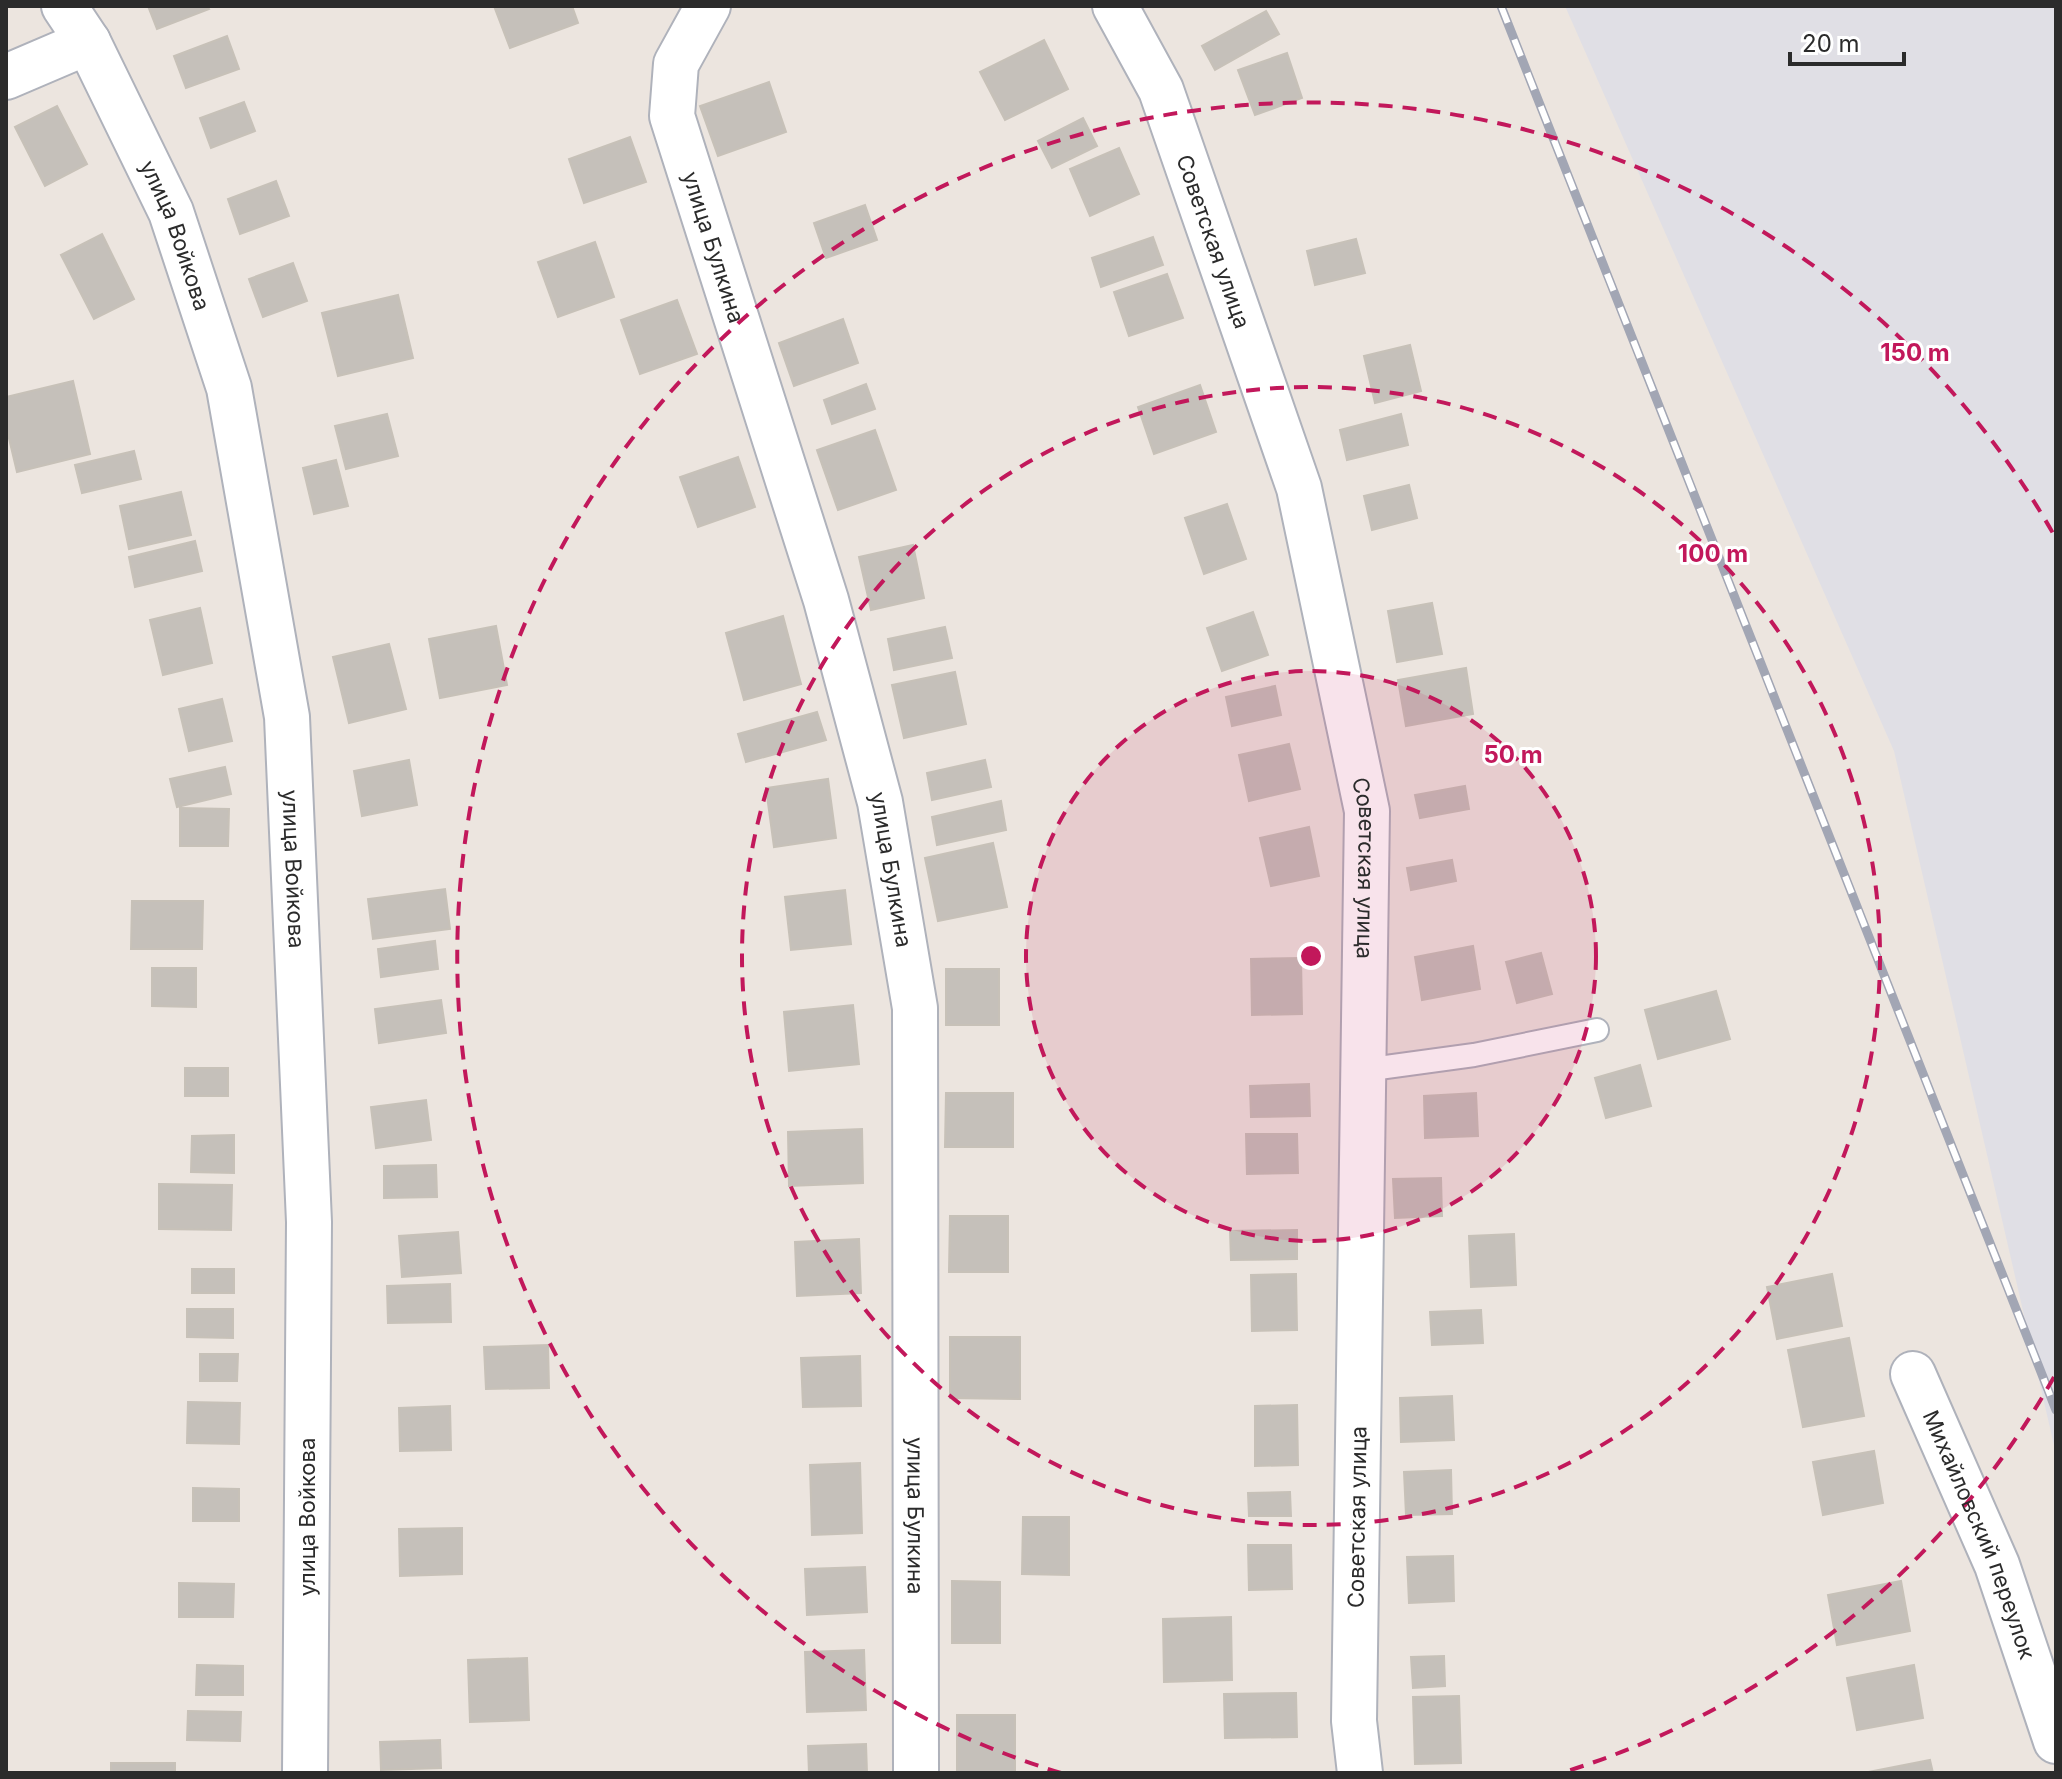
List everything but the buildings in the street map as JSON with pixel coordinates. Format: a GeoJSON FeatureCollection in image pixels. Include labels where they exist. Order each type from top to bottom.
{"type":"FeatureCollection","features":[{"type":"Feature","properties":{"kind":"street","name":"улица Войкова"},"geometry":{"type":"LineString","coordinates":[[64,6],[88,42],[171,212],[229,388],[287,717],[309,1222],[305,1773]]}},
{"type":"Feature","properties":{"kind":"street","name":"улица Булкина"},"geometry":{"type":"LineString","coordinates":[[708,6],[676,64],[672,116],[826,600],[880,802],[915,1008],[916,1773]]}},
{"type":"Feature","properties":{"kind":"street","name":"Советская улица"},"geometry":{"type":"LineString","coordinates":[[1115,6],[1161,90],[1299,488],[1367,811],[1354,1721],[1360,1773]]}},
{"type":"Feature","properties":{"kind":"street"},"geometry":{"type":"LineString","coordinates":[[6,77],[88,42]]}},
{"type":"Feature","properties":{"kind":"street","name":"Михайловский переулок"},"geometry":{"type":"LineString","coordinates":[[1913,1374],[1997,1565],[2056,1741]]}},
{"type":"Feature","properties":{"kind":"lane"},"geometry":{"type":"LineString","coordinates":[[1364,1070],[1474,1055],[1597,1030]]}},
{"type":"Feature","properties":{"kind":"shaded area"},"geometry":{"type":"Polygon","coordinates":[[[1565,6],[2056,6],[2056,1454],[1894,751],[1565,6]]]}},
{"type":"Feature","properties":{"kind":"railway"},"geometry":{"type":"LineString","coordinates":[[1501,6],[2056,1410]]}}]}
